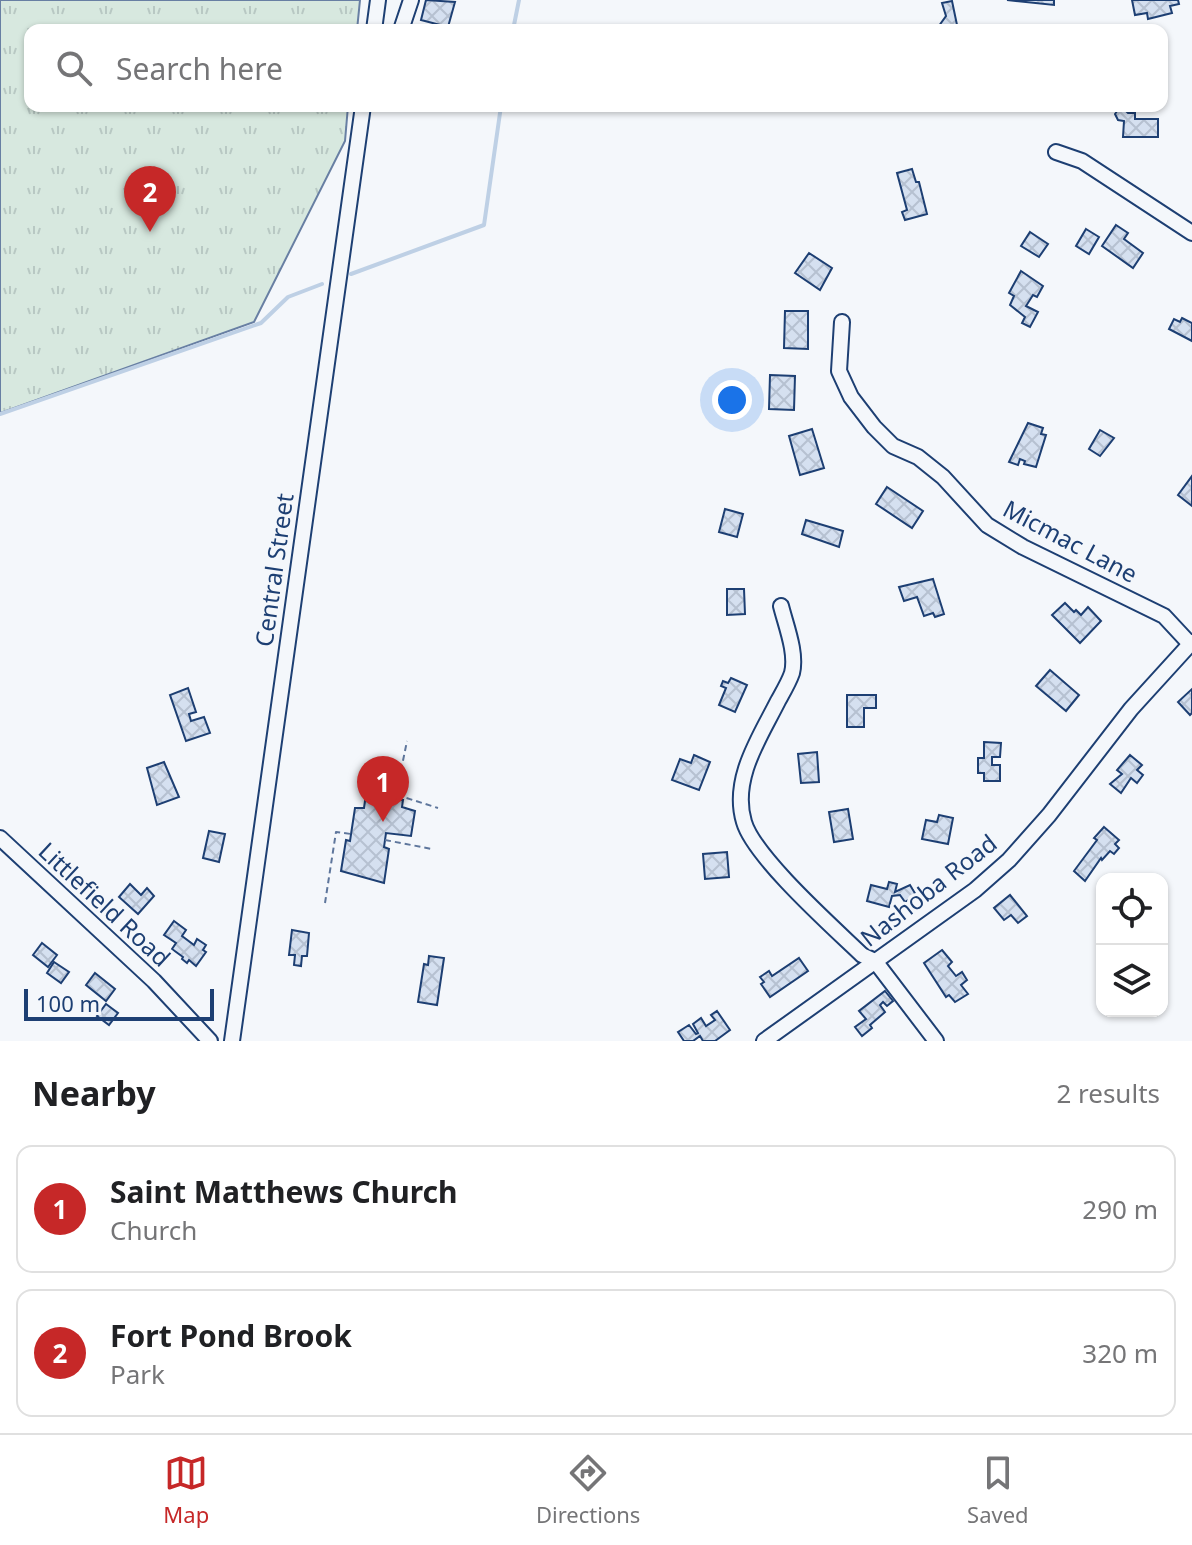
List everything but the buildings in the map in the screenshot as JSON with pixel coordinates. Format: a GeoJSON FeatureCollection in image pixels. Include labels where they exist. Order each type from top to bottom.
{"type":"FeatureCollection","features":[{"type":"Feature","properties":{"kind":"street"},"geometry":{"type":"LineString","coordinates":[[375,24],[378,0]]}},
{"type":"Feature","properties":{"kind":"street"},"geometry":{"type":"LineString","coordinates":[[403,24],[411,0]]}},
{"type":"Feature","properties":{"kind":"street","name":"Central Street"},"geometry":{"type":"LineString","coordinates":[[232,1041],[362,112]]}},
{"type":"Feature","properties":{"kind":"street"},"geometry":{"type":"LineString","coordinates":[[1056,152],[1082,161],[1192,233]]}},
{"type":"Feature","properties":{"kind":"street","name":"Micmac Lane"},"geometry":{"type":"LineString","coordinates":[[842,322],[839,371],[851,397],[893,446],[918,457],[943,477],[987,525],[1023,547],[1164,616],[1191,643]]}},
{"type":"Feature","properties":{"kind":"street"},"geometry":{"type":"LineString","coordinates":[[781,606],[792,650],[792,671],[745,766],[744,823],[767,858],[789,883],[862,955],[875,961],[936,1041]]}},
{"type":"Feature","properties":{"kind":"street","name":"Nashoba Road"},"geometry":{"type":"LineString","coordinates":[[764,1041],[975,890],[1009,860],[1049,815],[1131,709],[1191,643]]}},
{"type":"Feature","properties":{"kind":"street","name":"Littlefield Road"},"geometry":{"type":"LineString","coordinates":[[0,838],[154,981],[210,1041]]}},
{"type":"Feature","properties":{"kind":"path"},"geometry":{"type":"LineString","coordinates":[[395,800],[407,741]]}},
{"type":"Feature","properties":{"kind":"path"},"geometry":{"type":"LineString","coordinates":[[397,795],[438,808]]}},
{"type":"Feature","properties":{"kind":"path"},"geometry":{"type":"LineString","coordinates":[[325,903],[336,832],[351,834]]}},
{"type":"Feature","properties":{"kind":"path"},"geometry":{"type":"LineString","coordinates":[[385,840],[432,849]]}},
{"type":"Feature","properties":{"kind":"green space"},"geometry":{"type":"Polygon","coordinates":[[[0,0],[360,0],[358,24],[24,24],[24,112],[347,112],[345,141],[254,322],[0,413],[0,0]]]}},
{"type":"Feature","properties":{"kind":"waterway"},"geometry":{"type":"LineString","coordinates":[[514,24],[519,0]]}},
{"type":"Feature","properties":{"kind":"waterway"},"geometry":{"type":"LineString","coordinates":[[351,274],[484,225],[500,112]]}},
{"type":"Feature","properties":{"kind":"waterway"},"geometry":{"type":"LineString","coordinates":[[0,414],[261,323],[288,297],[322,284]]}},
{"type":"Feature","properties":{"kind":"place","name":"Fort Pond Brook"},"geometry":{"type":"Point","coordinates":[150,232]}},
{"type":"Feature","properties":{"kind":"place","name":"Saint Matthews Church"},"geometry":{"type":"Point","coordinates":[383,822]}}]}
